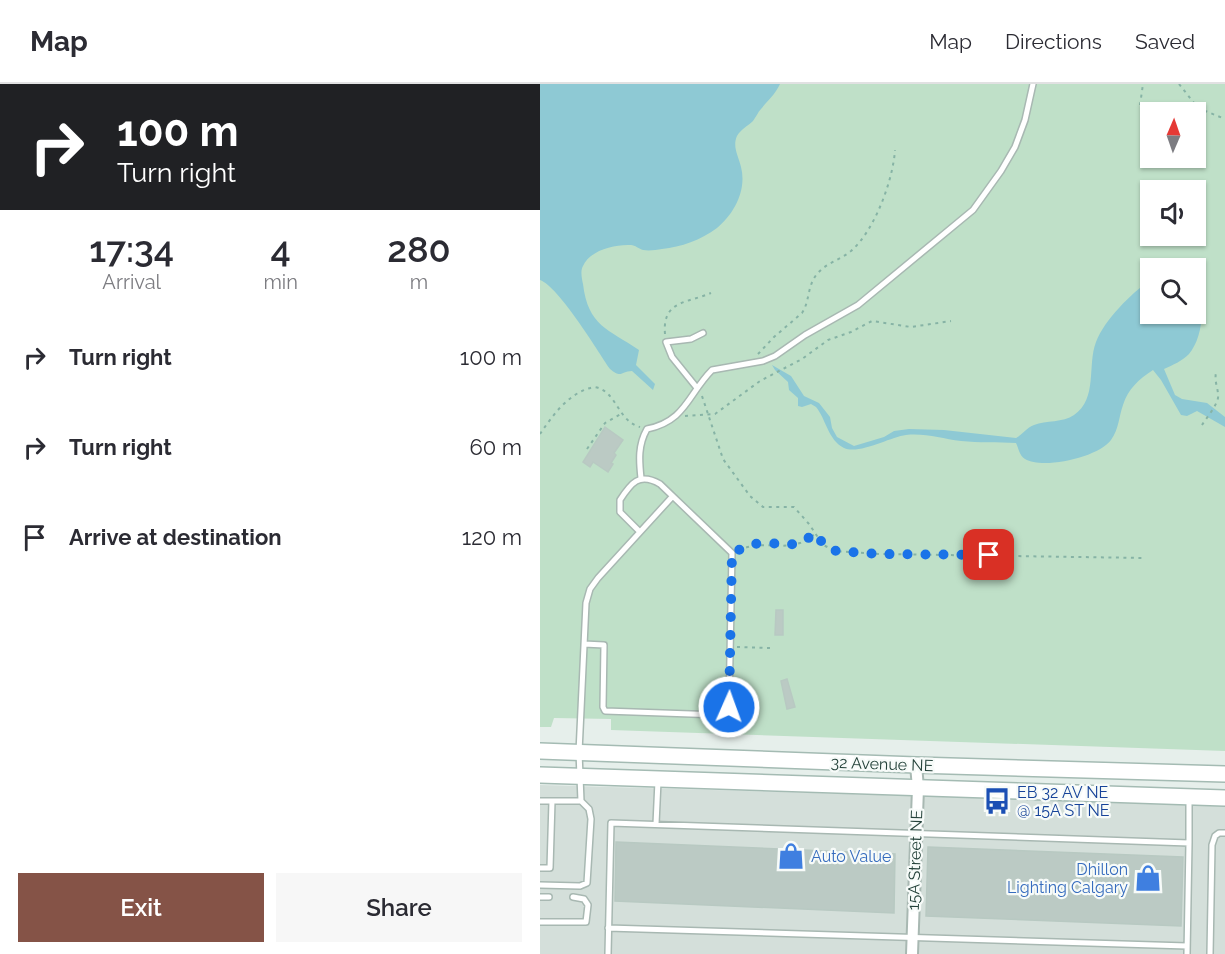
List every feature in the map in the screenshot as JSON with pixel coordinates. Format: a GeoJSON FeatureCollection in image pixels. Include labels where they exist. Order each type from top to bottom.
{"type":"FeatureCollection","features":[{"type":"Feature","properties":{"kind":"main road","name":"32 Avenue NE"},"geometry":{"type":"LineString","coordinates":[[540,751],[1225,774]]}},
{"type":"Feature","properties":{"kind":"main road","name":"32 Avenue NE"},"geometry":{"type":"LineString","coordinates":[[540,775],[1225,798]]}},
{"type":"Feature","properties":{"kind":"street","name":"15A Street NE"},"geometry":{"type":"LineString","coordinates":[[912,954],[918,788],[916,765]]}},
{"type":"Feature","properties":{"kind":"lane"},"geometry":{"type":"LineString","coordinates":[[641,478],[639,456],[642,439],[647,429],[667,423],[676,417],[712,370],[763,361],[775,356],[805,335],[858,305],[973,210],[1015,147],[1025,120],[1033,84]]}},
{"type":"Feature","properties":{"kind":"lane"},"geometry":{"type":"LineString","coordinates":[[697,388],[672,357],[666,342],[691,339],[703,333]]}},
{"type":"Feature","properties":{"kind":"lane"},"geometry":{"type":"LineString","coordinates":[[584,644],[604,645],[603,707],[605,711],[720,715],[725,713],[729,707],[732,553],[672,497],[651,480],[641,478],[634,482],[624,494],[619,505],[620,512],[640,531]]}},
{"type":"Feature","properties":{"kind":"lane"},"geometry":{"type":"LineString","coordinates":[[540,885],[580,886],[587,883],[591,819],[589,809],[581,801],[579,752],[586,603],[590,589],[672,497]]}},
{"type":"Feature","properties":{"kind":"lane"},"geometry":{"type":"LineString","coordinates":[[656,824],[658,779]]}},
{"type":"Feature","properties":{"kind":"lane"},"geometry":{"type":"LineString","coordinates":[[1187,954],[1189,797]]}},
{"type":"Feature","properties":{"kind":"lane"},"geometry":{"type":"LineString","coordinates":[[540,801],[581,801]]}},
{"type":"Feature","properties":{"kind":"lane"},"geometry":{"type":"LineString","coordinates":[[540,868],[550,868],[552,801]]}},
{"type":"Feature","properties":{"kind":"lane"},"geometry":{"type":"LineString","coordinates":[[543,813],[551,814]]}},
{"type":"Feature","properties":{"kind":"lane"},"geometry":{"type":"LineString","coordinates":[[608,954],[611,823],[1189,843]]}},
{"type":"Feature","properties":{"kind":"lane"},"geometry":{"type":"LineString","coordinates":[[543,824],[551,824]]}},
{"type":"Feature","properties":{"kind":"lane"},"geometry":{"type":"LineString","coordinates":[[1210,954],[1212,845],[1215,836],[1225,833]]}},
{"type":"Feature","properties":{"kind":"lane"},"geometry":{"type":"LineString","coordinates":[[543,837],[551,837]]}},
{"type":"Feature","properties":{"kind":"lane"},"geometry":{"type":"LineString","coordinates":[[542,850],[550,850]]}},
{"type":"Feature","properties":{"kind":"lane"},"geometry":{"type":"LineString","coordinates":[[540,897],[549,897]]}},
{"type":"Feature","properties":{"kind":"lane"},"geometry":{"type":"LineString","coordinates":[[540,922],[586,922],[588,905],[584,899],[573,897]]}},
{"type":"Feature","properties":{"kind":"lane"},"geometry":{"type":"LineString","coordinates":[[609,928],[1187,946]]}},
{"type":"Feature","properties":{"kind":"path"},"geometry":{"type":"LineString","coordinates":[[1140,102],[1143,84]]}},
{"type":"Feature","properties":{"kind":"path"},"geometry":{"type":"LineString","coordinates":[[1179,84],[1198,108],[1225,119]]}},
{"type":"Feature","properties":{"kind":"path"},"geometry":{"type":"LineString","coordinates":[[749,363],[806,308],[811,283],[817,274],[854,248],[873,221],[883,202],[895,160],[895,150]]}},
{"type":"Feature","properties":{"kind":"path"},"geometry":{"type":"LineString","coordinates":[[666,342],[664,322],[670,310],[676,304],[711,293]]}},
{"type":"Feature","properties":{"kind":"path"},"geometry":{"type":"LineString","coordinates":[[676,417],[715,414],[760,381],[802,359],[828,340],[872,321],[911,327],[951,321]]}},
{"type":"Feature","properties":{"kind":"path"},"geometry":{"type":"LineString","coordinates":[[1202,425],[1218,399],[1216,373]]}},
{"type":"Feature","properties":{"kind":"path"},"geometry":{"type":"LineString","coordinates":[[540,434],[554,413],[590,387],[598,387],[607,392],[621,414],[635,426],[647,429]]}},
{"type":"Feature","properties":{"kind":"path"},"geometry":{"type":"LineString","coordinates":[[697,388],[704,399],[723,459],[750,496],[763,507],[794,507],[823,544],[836,551],[879,554],[1143,558]]}},
{"type":"Feature","properties":{"kind":"path"},"geometry":{"type":"LineString","coordinates":[[587,449],[605,423],[621,414]]}},
{"type":"Feature","properties":{"kind":"path"},"geometry":{"type":"LineString","coordinates":[[732,553],[756,544],[796,544],[816,533]]}},
{"type":"Feature","properties":{"kind":"path"},"geometry":{"type":"LineString","coordinates":[[745,647],[770,648]]}},
{"type":"Feature","properties":{"kind":"shaded area"},"geometry":{"type":"Polygon","coordinates":[[[540,785],[1225,805],[1225,954],[540,954],[540,785]]]}},
{"type":"Feature","properties":{"kind":"green space"},"geometry":{"type":"Polygon","coordinates":[[[540,84],[1225,84],[1225,751],[611,730],[611,719],[554,718],[551,727],[540,727],[540,84]]]}},
{"type":"Feature","properties":{"kind":"water"},"geometry":{"type":"Polygon","coordinates":[[[540,84],[780,84],[753,121],[737,136],[736,148],[742,176],[741,193],[734,209],[717,228],[676,247],[648,250],[625,245],[604,249],[586,260],[582,268],[586,298],[595,318],[609,331],[639,350],[636,365],[655,384],[653,390],[632,371],[619,374],[610,369],[567,306],[548,285],[540,280],[540,84]]]}},
{"type":"Feature","properties":{"kind":"water"},"geometry":{"type":"Polygon","coordinates":[[[1140,288],[1140,324],[1201,324],[1197,340],[1189,354],[1164,369],[1175,395],[1182,399],[1207,403],[1225,417],[1225,427],[1197,411],[1187,416],[1181,415],[1153,370],[1128,394],[1111,440],[1095,452],[1070,460],[1033,462],[1020,454],[1016,443],[968,442],[920,435],[899,436],[850,450],[834,440],[816,407],[811,404],[798,406],[798,398],[789,390],[788,382],[772,365],[791,376],[804,396],[819,403],[830,417],[837,437],[854,446],[884,437],[894,431],[909,429],[944,430],[1016,438],[1031,426],[1070,418],[1081,408],[1089,391],[1093,351],[1100,333],[1140,288]]]}},
{"type":"Feature","properties":{"kind":"building"},"geometry":{"type":"Polygon","coordinates":[[[605,427],[623,440],[614,453],[616,455],[608,472],[593,462],[590,467],[583,462],[605,427]]]}},
{"type":"Feature","properties":{"kind":"building"},"geometry":{"type":"Polygon","coordinates":[[[776,610],[783,610],[783,635],[775,635],[776,610]]]}},
{"type":"Feature","properties":{"kind":"building"},"geometry":{"type":"Polygon","coordinates":[[[787,679],[795,707],[787,709],[781,681],[787,679]]]}},
{"type":"Feature","properties":{"kind":"building"},"geometry":{"type":"Polygon","coordinates":[[[616,842],[895,854],[894,913],[615,901],[616,842]]]}},
{"type":"Feature","properties":{"kind":"building"},"geometry":{"type":"Polygon","coordinates":[[[928,847],[1183,857],[1181,926],[926,916],[928,847]]]}},
{"type":"Feature","properties":{"kind":"place","name":"EB 32 AV NE @ 15A ST NE"},"geometry":{"type":"Point","coordinates":[997,801]}},
{"type":"Feature","properties":{"kind":"place","name":"Auto Value"},"geometry":{"type":"Point","coordinates":[791,856]}},
{"type":"Feature","properties":{"kind":"place","name":"Dhillon Lighting Calgary"},"geometry":{"type":"Point","coordinates":[1148,878]}},
{"type":"Feature","properties":{"kind":"route"},"geometry":{"type":"LineString","coordinates":[[729,707],[734,559],[732,553],[756,544],[796,544],[816,533],[823,544],[836,551],[879,554],[989,555]]}}]}
